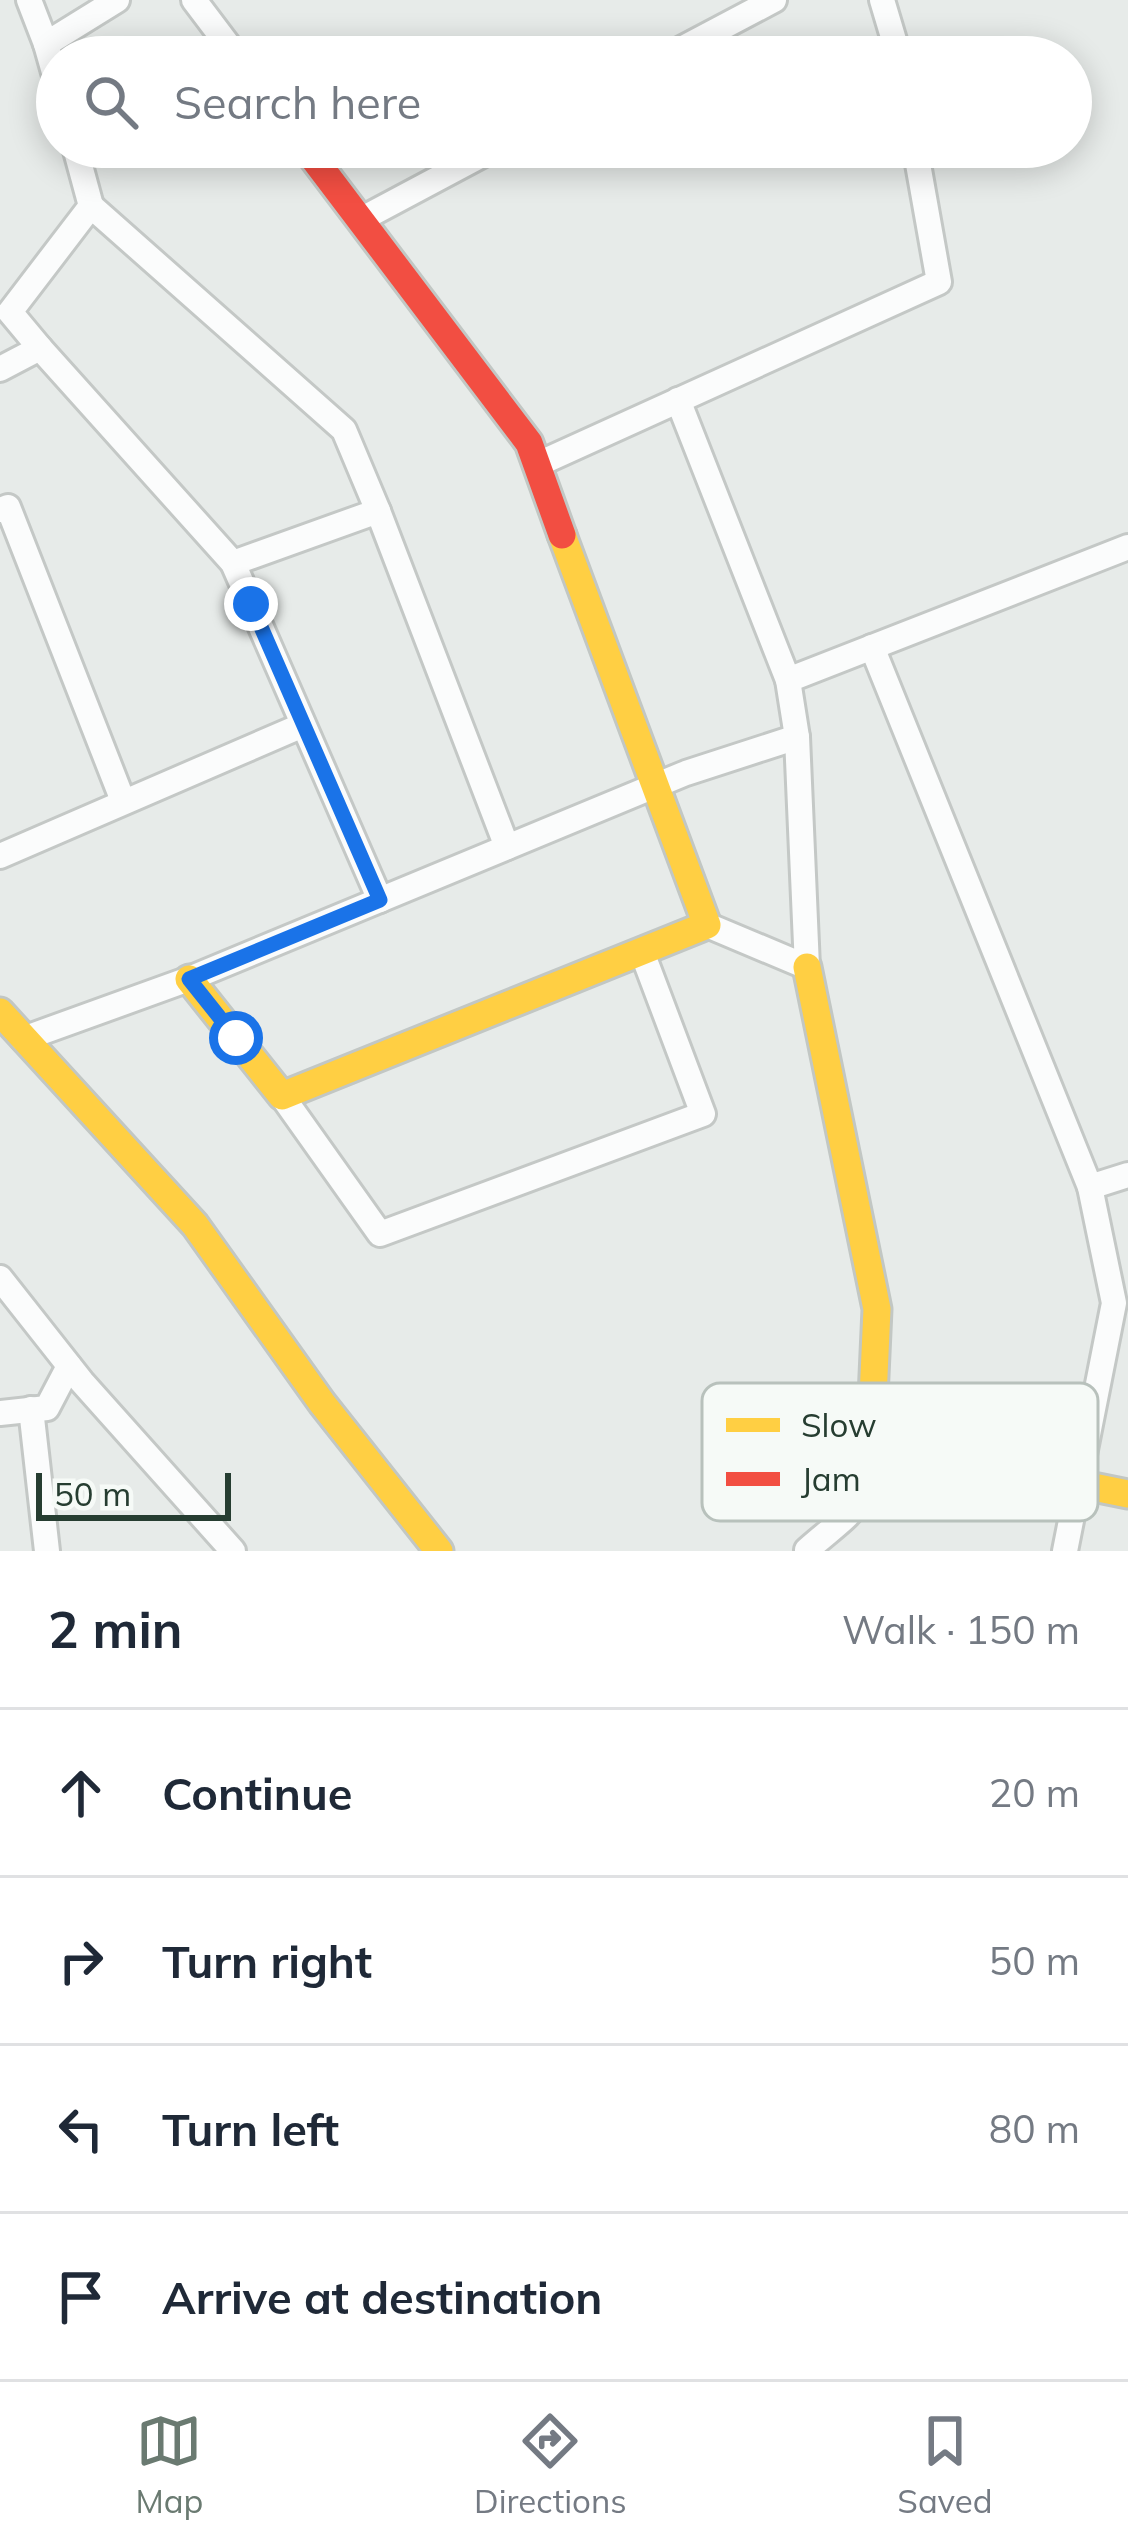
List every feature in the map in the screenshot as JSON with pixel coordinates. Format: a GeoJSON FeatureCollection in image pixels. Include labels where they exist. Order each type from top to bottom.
{"type":"FeatureCollection","features":[{"type":"Feature","properties":{"kind":"street"},"geometry":{"type":"LineString","coordinates":[[28,0],[43,36]]}},
{"type":"Feature","properties":{"kind":"street"},"geometry":{"type":"LineString","coordinates":[[59,36],[117,0]]}},
{"type":"Feature","properties":{"kind":"street"},"geometry":{"type":"LineString","coordinates":[[194,0],[221,36]]}},
{"type":"Feature","properties":{"kind":"street"},"geometry":{"type":"LineString","coordinates":[[706,36],[774,0]]}},
{"type":"Feature","properties":{"kind":"street"},"geometry":{"type":"LineString","coordinates":[[882,0],[893,36]]}},
{"type":"Feature","properties":{"kind":"street"},"geometry":{"type":"LineString","coordinates":[[81,168],[91,206],[344,430],[507,848]]}},
{"type":"Feature","properties":{"kind":"street"},"geometry":{"type":"LineString","coordinates":[[321,168],[529,443],[652,787],[707,925],[807,968]]}},
{"type":"Feature","properties":{"kind":"street"},"geometry":{"type":"LineString","coordinates":[[360,220],[458,168]]}},
{"type":"Feature","properties":{"kind":"street"},"geometry":{"type":"LineString","coordinates":[[536,465],[939,283],[919,168]]}},
{"type":"Feature","properties":{"kind":"street"},"geometry":{"type":"LineString","coordinates":[[91,206],[10,312],[233,563],[380,900]]}},
{"type":"Feature","properties":{"kind":"street"},"geometry":{"type":"LineString","coordinates":[[0,369],[40,348]]}},
{"type":"Feature","properties":{"kind":"street"},"geometry":{"type":"LineString","coordinates":[[678,400],[788,680],[796,737],[807,968],[878,1309],[874,1383]]}},
{"type":"Feature","properties":{"kind":"street"},"geometry":{"type":"LineString","coordinates":[[0,510],[8,507],[123,801]]}},
{"type":"Feature","properties":{"kind":"street"},"geometry":{"type":"LineString","coordinates":[[233,563],[378,511]]}},
{"type":"Feature","properties":{"kind":"street"},"geometry":{"type":"LineString","coordinates":[[788,680],[1128,547]]}},
{"type":"Feature","properties":{"kind":"street"},"geometry":{"type":"LineString","coordinates":[[872,647],[1090,1187],[1114,1304],[1098,1385]]}},
{"type":"Feature","properties":{"kind":"street"},"geometry":{"type":"LineString","coordinates":[[0,856],[303,725]]}},
{"type":"Feature","properties":{"kind":"street"},"geometry":{"type":"LineString","coordinates":[[23,1040],[189,979],[652,787],[796,737]]}},
{"type":"Feature","properties":{"kind":"street"},"geometry":{"type":"LineString","coordinates":[[282,1096],[707,925]]}},
{"type":"Feature","properties":{"kind":"street"},"geometry":{"type":"LineString","coordinates":[[189,979],[282,1096],[380,1234],[703,1114],[641,952]]}},
{"type":"Feature","properties":{"kind":"street"},"geometry":{"type":"LineString","coordinates":[[0,1012],[195,1225],[322,1403],[439,1551]]}},
{"type":"Feature","properties":{"kind":"street"},"geometry":{"type":"LineString","coordinates":[[1090,1187],[1128,1174]]}},
{"type":"Feature","properties":{"kind":"street"},"geometry":{"type":"LineString","coordinates":[[0,1278],[69,1366],[233,1551]]}},
{"type":"Feature","properties":{"kind":"street"},"geometry":{"type":"LineString","coordinates":[[0,1413],[47,1408],[69,1366]]}},
{"type":"Feature","properties":{"kind":"street"},"geometry":{"type":"LineString","coordinates":[[32,1409],[46,1551]]}},
{"type":"Feature","properties":{"kind":"street"},"geometry":{"type":"LineString","coordinates":[[1098,1489],[1128,1494]]}},
{"type":"Feature","properties":{"kind":"street"},"geometry":{"type":"LineString","coordinates":[[807,1551],[840,1521]]}},
{"type":"Feature","properties":{"kind":"street"},"geometry":{"type":"LineString","coordinates":[[1065,1551],[1071,1521]]}},
{"type":"Feature","properties":{"kind":"traffic: slow"},"geometry":{"type":"LineString","coordinates":[[189,979],[282,1096],[707,925],[562,535]]}},
{"type":"Feature","properties":{"kind":"traffic: slow"},"geometry":{"type":"LineString","coordinates":[[807,967],[877,1309],[874,1383]]}},
{"type":"Feature","properties":{"kind":"traffic: slow"},"geometry":{"type":"LineString","coordinates":[[0,1012],[195,1225],[322,1403],[439,1551]]}},
{"type":"Feature","properties":{"kind":"traffic: slow"},"geometry":{"type":"LineString","coordinates":[[1098,1488],[1128,1494]]}},
{"type":"Feature","properties":{"kind":"traffic: jam"},"geometry":{"type":"LineString","coordinates":[[321,168],[529,443],[562,535]]}},
{"type":"Feature","properties":{"kind":"route"},"geometry":{"type":"LineString","coordinates":[[236,1038],[189,979],[380,900],[251,604]]}}]}
